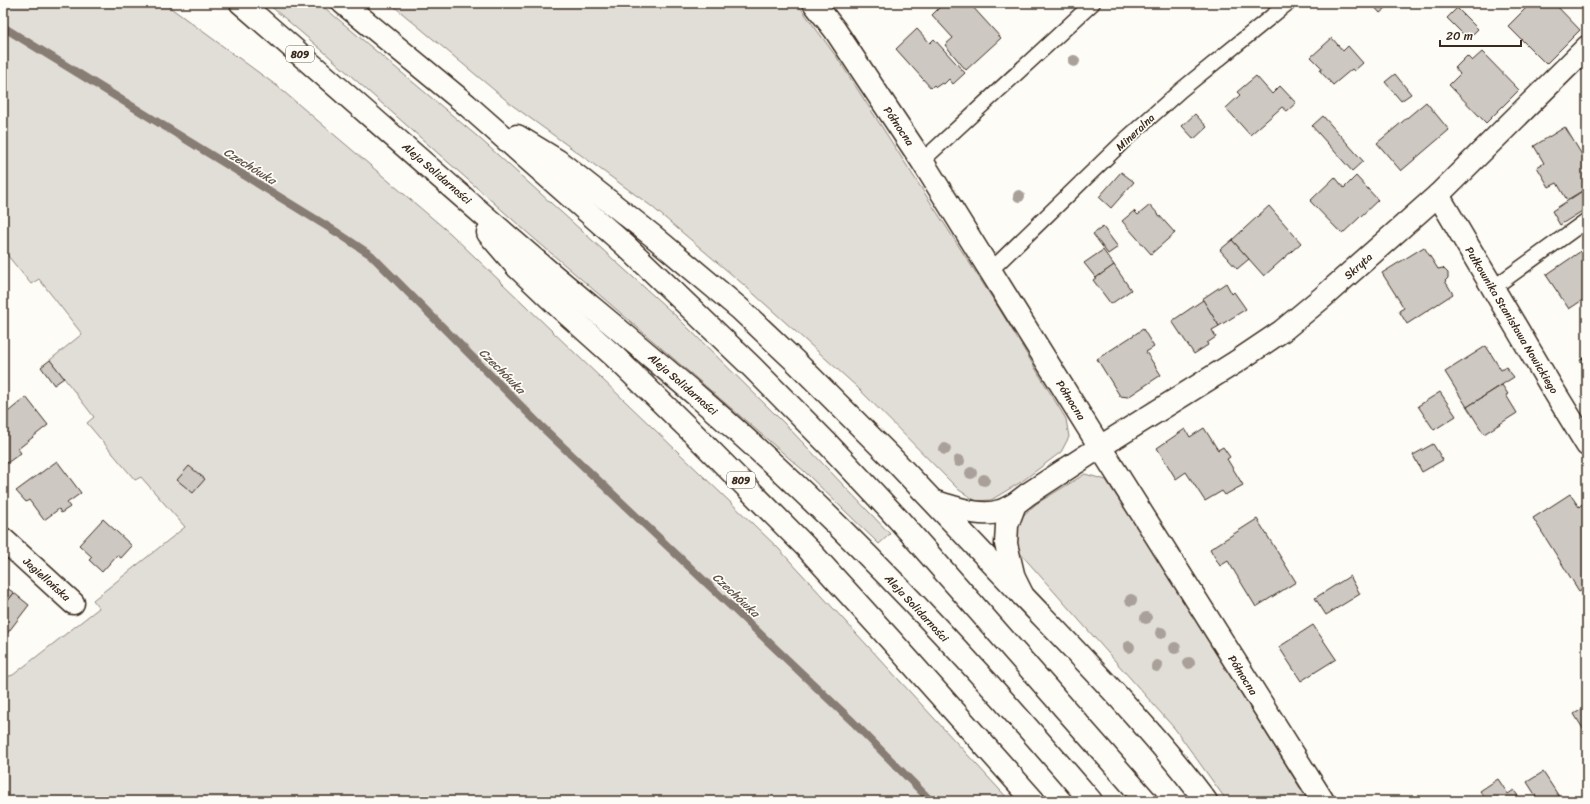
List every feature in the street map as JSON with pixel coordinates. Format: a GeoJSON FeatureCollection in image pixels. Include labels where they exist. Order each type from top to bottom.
{"type":"FeatureCollection","features":[{"type":"Feature","properties":{"kind":"main road","name":"Aleja Solidarności"},"geometry":{"type":"LineString","coordinates":[[241,3],[434,172],[705,403],[802,490],[916,606],[1000,697],[1091,801]]}},
{"type":"Feature","properties":{"kind":"main road"},"geometry":{"type":"LineString","coordinates":[[343,3],[467,105],[626,246],[746,361],[827,443],[899,520],[1146,801]]}},
{"type":"Feature","properties":{"kind":"main road","name":"Północna"},"geometry":{"type":"LineString","coordinates":[[814,3],[835,30],[922,161],[1323,801]]}},
{"type":"Feature","properties":{"kind":"main road","name":"Skryta"},"geometry":{"type":"LineString","coordinates":[[935,502],[987,514],[1000,512],[1015,504],[1100,447],[1236,362],[1282,331],[1323,297],[1438,195],[1587,47]]}},
{"type":"Feature","properties":{"kind":"main road"},"geometry":{"type":"LineString","coordinates":[[467,105],[558,161],[653,236],[740,309],[795,360],[935,502],[1121,700],[1187,776],[1206,801]]}},
{"type":"Feature","properties":{"kind":"main road","name":"809"},"geometry":{"type":"LineString","coordinates":[[434,172],[518,268],[694,434],[809,550],[1034,801]]}},
{"type":"Feature","properties":{"kind":"main road","name":"Pułkownika Stanisława Nowickiego"},"geometry":{"type":"LineString","coordinates":[[1438,195],[1587,445]]}},
{"type":"Feature","properties":{"kind":"main road"},"geometry":{"type":"LineString","coordinates":[[1015,504],[1007,525],[1006,544],[1014,578],[1024,596]]}},
{"type":"Feature","properties":{"kind":"main road","name":"Jagiellońska"},"geometry":{"type":"LineString","coordinates":[[3,539],[73,603]]}},
{"type":"Feature","properties":{"kind":"lane"},"geometry":{"type":"LineString","coordinates":[[922,161],[1093,3]]}},
{"type":"Feature","properties":{"kind":"lane","name":"Mineralna"},"geometry":{"type":"LineString","coordinates":[[990,271],[1132,134],[1181,90],[1288,3]]}},
{"type":"Feature","properties":{"kind":"lane"},"geometry":{"type":"LineString","coordinates":[[1493,288],[1587,220]]}},
{"type":"Feature","properties":{"kind":"shaded area"},"geometry":{"type":"Polygon","coordinates":[[[3,3],[164,3],[277,86],[451,234],[778,548],[1010,801],[3,801],[3,678],[13,675],[99,608],[93,600],[185,527],[141,477],[135,480],[87,423],[94,417],[50,360],[82,334],[39,279],[31,284],[3,250],[3,3]]]}},
{"type":"Feature","properties":{"kind":"shaded area"},"geometry":{"type":"Polygon","coordinates":[[[267,3],[319,3],[478,137],[676,316],[784,423],[890,534],[879,544],[804,471],[530,235],[267,3]]]}},
{"type":"Feature","properties":{"kind":"shaded area"},"geometry":{"type":"Polygon","coordinates":[[[390,3],[797,3],[838,59],[1000,310],[1066,419],[1069,437],[1061,452],[1021,482],[991,500],[976,501],[959,490],[856,386],[744,285],[651,206],[512,105],[390,3]]]}},
{"type":"Feature","properties":{"kind":"shaded area"},"geometry":{"type":"Polygon","coordinates":[[[1085,474],[1106,480],[1177,588],[1308,801],[1227,801],[1175,729],[1020,553],[1016,538],[1018,520],[1036,504],[1085,474]]]}},
{"type":"Feature","properties":{"kind":"building"},"geometry":{"type":"Polygon","coordinates":[[[944,3],[962,3],[966,8],[971,5],[1001,38],[966,70],[945,45],[953,38],[932,15],[944,3]]]}},
{"type":"Feature","properties":{"kind":"building"},"geometry":{"type":"Polygon","coordinates":[[[1371,3],[1392,3],[1380,13],[1371,3]]]}},
{"type":"Feature","properties":{"kind":"building"},"geometry":{"type":"Polygon","coordinates":[[[1531,3],[1554,3],[1580,30],[1546,64],[1508,26],[1531,3]]]}},
{"type":"Feature","properties":{"kind":"building"},"geometry":{"type":"Polygon","coordinates":[[[1457,8],[1478,29],[1468,39],[1447,18],[1457,8]]]}},
{"type":"Feature","properties":{"kind":"building"},"geometry":{"type":"Polygon","coordinates":[[[917,29],[930,43],[934,39],[965,73],[953,84],[949,79],[944,84],[942,83],[936,87],[934,85],[931,88],[896,49],[917,29]]]}},
{"type":"Feature","properties":{"kind":"building"},"geometry":{"type":"Polygon","coordinates":[[[1332,38],[1343,51],[1348,46],[1363,63],[1354,71],[1352,69],[1333,85],[1320,71],[1322,68],[1311,57],[1332,38]]]}},
{"type":"Feature","properties":{"kind":"building"},"geometry":{"type":"Polygon","coordinates":[[[1482,52],[1519,90],[1486,123],[1449,85],[1460,74],[1455,68],[1467,56],[1472,61],[1482,52]]]}},
{"type":"Feature","properties":{"kind":"building"},"geometry":{"type":"Polygon","coordinates":[[[1395,74],[1411,94],[1401,101],[1385,82],[1395,74]]]}},
{"type":"Feature","properties":{"kind":"building"},"geometry":{"type":"Polygon","coordinates":[[[1256,76],[1272,94],[1280,86],[1296,103],[1287,111],[1282,107],[1250,135],[1226,108],[1240,95],[1237,92],[1256,76]]]}},
{"type":"Feature","properties":{"kind":"building"},"geometry":{"type":"Polygon","coordinates":[[[1426,102],[1449,130],[1401,171],[1377,143],[1426,102]]]}},
{"type":"Feature","properties":{"kind":"building"},"geometry":{"type":"Polygon","coordinates":[[[1195,114],[1207,127],[1194,139],[1182,126],[1195,114]]]}},
{"type":"Feature","properties":{"kind":"building"},"geometry":{"type":"Polygon","coordinates":[[[1323,116],[1363,161],[1352,171],[1312,126],[1323,116]]]}},
{"type":"Feature","properties":{"kind":"building"},"geometry":{"type":"Polygon","coordinates":[[[1565,127],[1587,163],[1587,188],[1567,200],[1557,183],[1549,187],[1537,167],[1544,163],[1534,146],[1565,127]]]}},
{"type":"Feature","properties":{"kind":"building"},"geometry":{"type":"Polygon","coordinates":[[[1121,172],[1134,182],[1111,208],[1099,197],[1121,172]]]}},
{"type":"Feature","properties":{"kind":"building"},"geometry":{"type":"Polygon","coordinates":[[[1356,176],[1378,200],[1342,234],[1310,201],[1335,177],[1344,188],[1356,176]]]}},
{"type":"Feature","properties":{"kind":"building"},"geometry":{"type":"Polygon","coordinates":[[[1587,188],[1587,208],[1560,225],[1552,211],[1587,188]]]}},
{"type":"Feature","properties":{"kind":"building"},"geometry":{"type":"Polygon","coordinates":[[[1150,205],[1175,233],[1151,254],[1122,221],[1134,211],[1138,215],[1150,205]]]}},
{"type":"Feature","properties":{"kind":"building"},"geometry":{"type":"Polygon","coordinates":[[[1269,206],[1301,243],[1264,276],[1232,240],[1269,206]]]}},
{"type":"Feature","properties":{"kind":"building"},"geometry":{"type":"Polygon","coordinates":[[[1103,227],[1118,247],[1108,254],[1093,234],[1103,227]]]}},
{"type":"Feature","properties":{"kind":"building"},"geometry":{"type":"Polygon","coordinates":[[[1232,240],[1249,259],[1237,269],[1220,250],[1232,240]]]}},
{"type":"Feature","properties":{"kind":"building"},"geometry":{"type":"Polygon","coordinates":[[[1424,247],[1438,269],[1443,268],[1448,273],[1448,278],[1445,281],[1453,294],[1407,324],[1399,311],[1404,308],[1382,273],[1424,247]]]}},
{"type":"Feature","properties":{"kind":"building"},"geometry":{"type":"Polygon","coordinates":[[[1587,247],[1587,297],[1569,309],[1546,275],[1587,247]]]}},
{"type":"Feature","properties":{"kind":"building"},"geometry":{"type":"Polygon","coordinates":[[[1103,250],[1114,265],[1096,278],[1084,263],[1103,250]]]}},
{"type":"Feature","properties":{"kind":"building"},"geometry":{"type":"Polygon","coordinates":[[[1114,265],[1131,290],[1111,304],[1093,280],[1114,265]]]}},
{"type":"Feature","properties":{"kind":"building"},"geometry":{"type":"Polygon","coordinates":[[[1226,283],[1232,294],[1234,292],[1246,309],[1219,326],[1202,299],[1226,283]]]}},
{"type":"Feature","properties":{"kind":"building"},"geometry":{"type":"Polygon","coordinates":[[[1203,300],[1219,326],[1212,330],[1216,337],[1207,343],[1208,345],[1194,354],[1172,321],[1203,300]]]}},
{"type":"Feature","properties":{"kind":"building"},"geometry":{"type":"Polygon","coordinates":[[[1143,329],[1154,347],[1146,352],[1161,375],[1128,397],[1120,396],[1097,359],[1143,329]]]}},
{"type":"Feature","properties":{"kind":"building"},"geometry":{"type":"Polygon","coordinates":[[[1486,346],[1501,370],[1506,367],[1514,377],[1467,407],[1445,372],[1486,346]]]}},
{"type":"Feature","properties":{"kind":"building"},"geometry":{"type":"Polygon","coordinates":[[[1587,356],[1587,371],[1580,360],[1587,356]]]}},
{"type":"Feature","properties":{"kind":"building"},"geometry":{"type":"Polygon","coordinates":[[[50,360],[64,378],[54,385],[41,367],[50,360]]]}},
{"type":"Feature","properties":{"kind":"building"},"geometry":{"type":"Polygon","coordinates":[[[1502,385],[1517,413],[1484,434],[1467,407],[1502,385]]]}},
{"type":"Feature","properties":{"kind":"building"},"geometry":{"type":"Polygon","coordinates":[[[1440,392],[1456,416],[1434,430],[1418,406],[1440,392]]]}},
{"type":"Feature","properties":{"kind":"building"},"geometry":{"type":"Polygon","coordinates":[[[26,397],[48,425],[18,449],[21,453],[3,466],[3,416],[26,397]]]}},
{"type":"Feature","properties":{"kind":"building"},"geometry":{"type":"Polygon","coordinates":[[[1204,428],[1218,450],[1223,447],[1230,457],[1227,459],[1243,485],[1225,495],[1222,491],[1205,501],[1186,472],[1176,479],[1157,448],[1185,429],[1190,437],[1204,428]]]}},
{"type":"Feature","properties":{"kind":"building"},"geometry":{"type":"Polygon","coordinates":[[[1433,444],[1443,460],[1422,472],[1413,455],[1433,444]]]}},
{"type":"Feature","properties":{"kind":"building"},"geometry":{"type":"Polygon","coordinates":[[[57,461],[81,493],[67,503],[70,507],[61,513],[59,509],[44,520],[29,500],[26,502],[16,491],[57,461]]]}},
{"type":"Feature","properties":{"kind":"building"},"geometry":{"type":"Polygon","coordinates":[[[189,466],[205,479],[193,493],[177,480],[189,466]]]}},
{"type":"Feature","properties":{"kind":"building"},"geometry":{"type":"Polygon","coordinates":[[[1570,494],[1579,507],[1582,504],[1587,511],[1587,586],[1579,591],[1533,518],[1570,494]]]}},
{"type":"Feature","properties":{"kind":"building"},"geometry":{"type":"Polygon","coordinates":[[[103,519],[132,546],[121,558],[117,555],[102,572],[89,560],[92,557],[79,545],[103,519]]]}},
{"type":"Feature","properties":{"kind":"building"},"geometry":{"type":"Polygon","coordinates":[[[1257,519],[1296,582],[1256,607],[1228,561],[1220,566],[1210,549],[1257,519]]]}},
{"type":"Feature","properties":{"kind":"building"},"geometry":{"type":"Polygon","coordinates":[[[1350,576],[1360,594],[1326,615],[1315,598],[1350,576]]]}},
{"type":"Feature","properties":{"kind":"building"},"geometry":{"type":"Polygon","coordinates":[[[3,585],[14,593],[3,607],[3,585]]]}},
{"type":"Feature","properties":{"kind":"building"},"geometry":{"type":"Polygon","coordinates":[[[14,593],[29,605],[6,635],[3,633],[3,607],[14,593]]]}},
{"type":"Feature","properties":{"kind":"building"},"geometry":{"type":"Polygon","coordinates":[[[1313,625],[1336,659],[1301,681],[1279,647],[1313,625]]]}},
{"type":"Feature","properties":{"kind":"building"},"geometry":{"type":"Polygon","coordinates":[[[1587,706],[1587,735],[1574,714],[1587,706]]]}},
{"type":"Feature","properties":{"kind":"building"},"geometry":{"type":"Polygon","coordinates":[[[1543,772],[1562,801],[1539,801],[1527,782],[1543,772]]]}},
{"type":"Feature","properties":{"kind":"building"},"geometry":{"type":"Polygon","coordinates":[[[1498,779],[1508,794],[1514,790],[1521,801],[1487,801],[1480,791],[1498,779]]]}},
{"type":"Feature","properties":{"kind":"waterway","name":"Czechówka"},"geometry":{"type":"LineString","coordinates":[[3,27],[338,233],[371,255],[542,427],[853,722],[931,801]]}}]}
